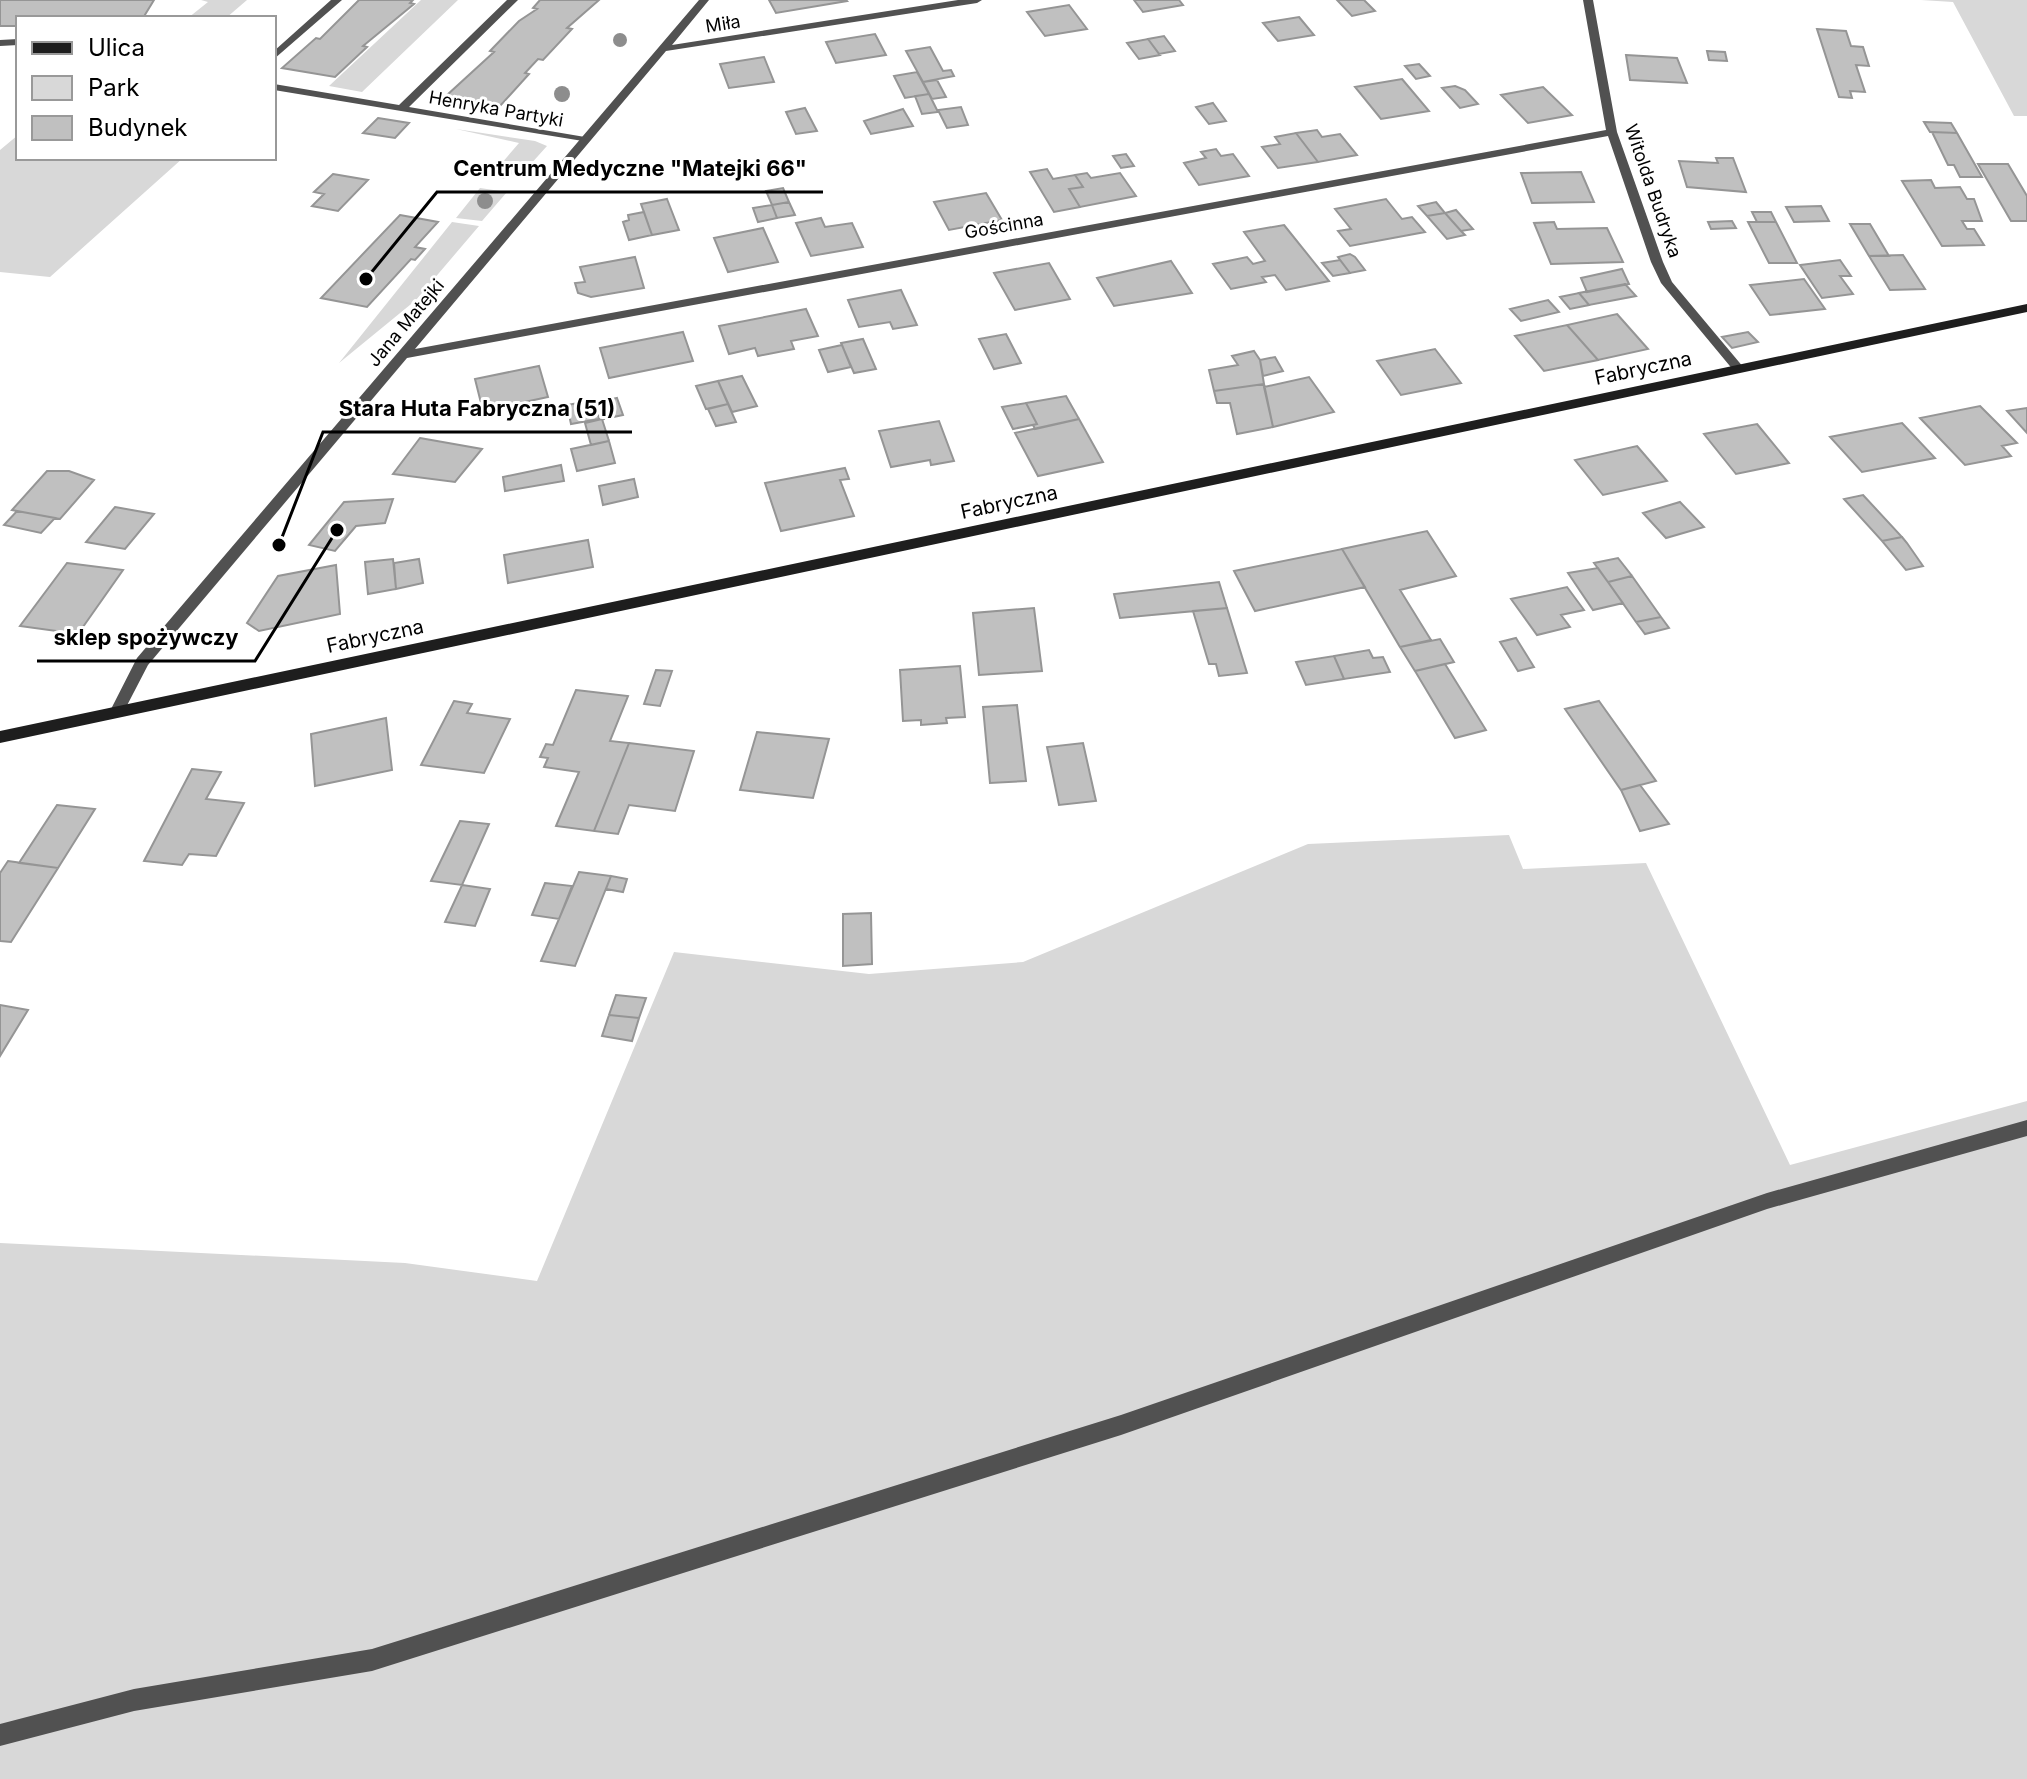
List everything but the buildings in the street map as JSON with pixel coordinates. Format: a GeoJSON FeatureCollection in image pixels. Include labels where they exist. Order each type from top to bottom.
{"type":"FeatureCollection","features":[{"type":"Feature","properties":{"kind":"street"},"geometry":{"type":"LineString","coordinates":[[276,54],[337,0]]}},
{"type":"Feature","properties":{"kind":"street","name":"Henryka Partyki"},"geometry":{"type":"LineString","coordinates":[[402,108],[513,0]]}},
{"type":"Feature","properties":{"kind":"street","name":"Jana Matejki"},"geometry":{"type":"LineString","coordinates":[[116,713],[142,662],[205,593],[402,355],[704,0]]}},
{"type":"Feature","properties":{"kind":"street","name":"Miła"},"geometry":{"type":"LineString","coordinates":[[662,49],[977,0]]}},
{"type":"Feature","properties":{"kind":"street","name":"Witolda Budryka"},"geometry":{"type":"LineString","coordinates":[[1588,0],[1612,132],[1667,283],[1738,368]]}},
{"type":"Feature","properties":{"kind":"street","name":"Henryka Partyki"},"geometry":{"type":"LineString","coordinates":[[276,87],[585,140]]}},
{"type":"Feature","properties":{"kind":"street","name":"Gościnna"},"geometry":{"type":"LineString","coordinates":[[402,355],[1612,132]]}},
{"type":"Feature","properties":{"kind":"street","name":"Fabryczna"},"geometry":{"type":"LineString","coordinates":[[0,737],[2027,308]]}},
{"type":"Feature","properties":{"kind":"street"},"geometry":{"type":"LineString","coordinates":[[0,1735],[134,1700],[372,1660],[1121,1425],[1767,1201],[2027,1128]]}},
{"type":"Feature","properties":{"kind":"green space"},"geometry":{"type":"Polygon","coordinates":[[[201,0],[247,0],[228,16],[190,16],[208,2],[201,0]]]}},
{"type":"Feature","properties":{"kind":"green space"},"geometry":{"type":"Polygon","coordinates":[[[421,0],[458,0],[362,92],[329,86],[421,0]]]}},
{"type":"Feature","properties":{"kind":"green space"},"geometry":{"type":"Polygon","coordinates":[[[1921,0],[2027,0],[2027,116],[2014,116],[1953,2],[1921,0]]]}},
{"type":"Feature","properties":{"kind":"green space"},"geometry":{"type":"Polygon","coordinates":[[[456,129],[535,141],[547,146],[520,176],[495,171],[519,143],[456,129]]]}},
{"type":"Feature","properties":{"kind":"green space"},"geometry":{"type":"Polygon","coordinates":[[[16,137],[16,160],[181,160],[50,277],[0,272],[0,150],[16,137]]]}},
{"type":"Feature","properties":{"kind":"green space"},"geometry":{"type":"Polygon","coordinates":[[[480,188],[507,192],[482,221],[456,218],[480,188]]]}},
{"type":"Feature","properties":{"kind":"green space"},"geometry":{"type":"Polygon","coordinates":[[[452,222],[479,226],[416,300],[339,363],[452,222]]]}},
{"type":"Feature","properties":{"kind":"green space"},"geometry":{"type":"Polygon","coordinates":[[[1509,835],[1523,869],[1646,863],[1790,1165],[2027,1101],[2027,1779],[0,1779],[0,1243],[405,1263],[537,1281],[674,952],[869,974],[1023,962],[1308,844],[1509,835]]]}},
{"type":"Feature","properties":{"kind":"place","name":"Centrum Medyczne \"Matejki 66\""},"geometry":{"type":"Point","coordinates":[366,279]}},
{"type":"Feature","properties":{"kind":"place","name":"sklep spożywczy"},"geometry":{"type":"Point","coordinates":[337,530]}},
{"type":"Feature","properties":{"kind":"place","name":"Stara Huta Fabryczna (51)"},"geometry":{"type":"Point","coordinates":[279,545]}}]}
